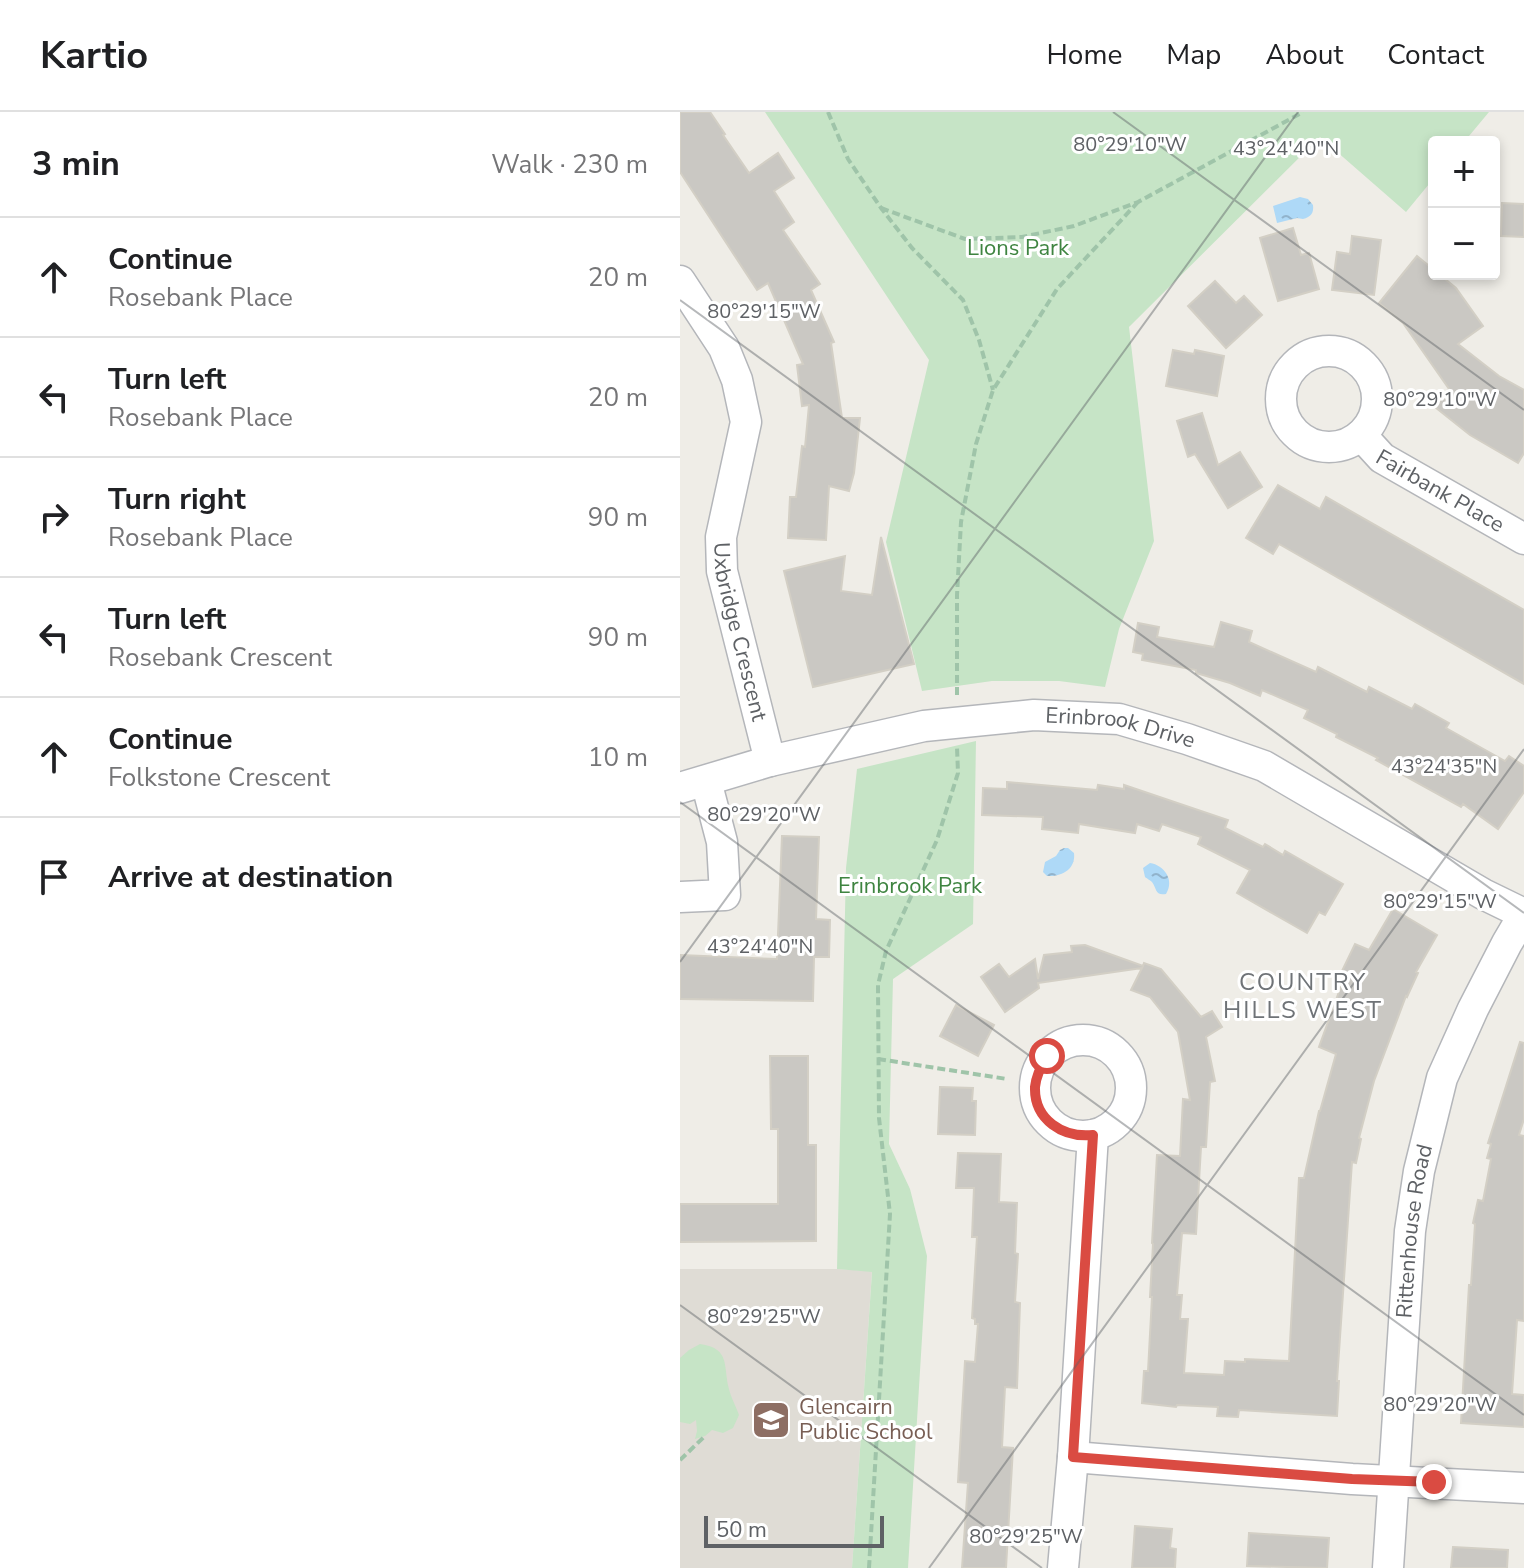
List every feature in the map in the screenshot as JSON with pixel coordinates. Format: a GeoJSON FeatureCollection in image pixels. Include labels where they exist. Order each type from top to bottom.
{"type":"FeatureCollection","features":[{"type":"Feature","properties":{"kind":"street","name":"Uxbridge Crescent"},"geometry":{"type":"LineString","coordinates":[[680,281],[724,348],[737,380],[746,422],[721,537],[722,571],[770,761]]}},
{"type":"Feature","properties":{"kind":"street","name":"Fairbank Place"},"geometry":{"type":"LineString","coordinates":[[1361,435],[1382,458],[1524,539]]}},
{"type":"Feature","properties":{"kind":"street","name":"Erinbrook Drive"},"geometry":{"type":"LineString","coordinates":[[693,784],[770,761],[924,726],[1034,715],[1119,719],[1264,766],[1483,894],[1524,914]]}},
{"type":"Feature","properties":{"kind":"street"},"geometry":{"type":"LineString","coordinates":[[680,897],[725,895],[722,842],[693,784]]}},
{"type":"Feature","properties":{"kind":"street","name":"Rittenhouse Road"},"geometry":{"type":"LineString","coordinates":[[1388,1568],[1410,1231],[1419,1171],[1442,1078],[1473,1009],[1524,914]]}},
{"type":"Feature","properties":{"kind":"street"},"geometry":{"type":"LineString","coordinates":[[1063,1568],[1093,1135]]}},
{"type":"Feature","properties":{"kind":"street"},"geometry":{"type":"LineString","coordinates":[[1073,1457],[1524,1488]]}},
{"type":"Feature","properties":{"kind":"path"},"geometry":{"type":"LineString","coordinates":[[828,112],[848,159],[881,208],[912,248],[963,300],[979,340],[993,390]]}},
{"type":"Feature","properties":{"kind":"path"},"geometry":{"type":"LineString","coordinates":[[881,208],[965,239],[1022,237],[1074,226],[1138,202],[1303,112]]}},
{"type":"Feature","properties":{"kind":"path"},"geometry":{"type":"LineString","coordinates":[[957,702],[961,522],[976,444],[993,390],[1057,289],[1138,202]]}},
{"type":"Feature","properties":{"kind":"path"},"geometry":{"type":"LineString","coordinates":[[869,1568],[890,1214],[879,1118],[878,985],[886,951],[937,840],[958,773],[957,739]]}},
{"type":"Feature","properties":{"kind":"path"},"geometry":{"type":"LineString","coordinates":[[878,1059],[1007,1079]]}},
{"type":"Feature","properties":{"kind":"path"},"geometry":{"type":"LineString","coordinates":[[680,1460],[705,1436]]}},
{"type":"Feature","properties":{"kind":"shaded area","name":"Glencairn Public School"},"geometry":{"type":"Polygon","coordinates":[[[680,1269],[872,1271],[852,1568],[680,1568],[680,1269]]]}},
{"type":"Feature","properties":{"kind":"green space","name":"Lions Park"},"geometry":{"type":"Polygon","coordinates":[[[765,112],[1489,112],[1469,136],[1428,136],[1428,185],[1406,212],[1320,137],[1129,327],[1154,541],[1119,629],[1105,687],[1059,681],[992,681],[922,691],[886,542],[929,360],[765,112]]]}},
{"type":"Feature","properties":{"kind":"green space","name":"Erinbrook Park"},"geometry":{"type":"Polygon","coordinates":[[[976,741],[973,924],[893,979],[889,1144],[910,1189],[927,1256],[908,1568],[852,1568],[872,1272],[837,1269],[846,868],[857,769],[976,741]]]}},
{"type":"Feature","properties":{"kind":"green space"},"geometry":{"type":"Polygon","coordinates":[[[700,1344],[710,1346],[721,1354],[739,1415],[733,1428],[723,1433],[712,1430],[695,1439],[696,1420],[690,1424],[680,1422],[680,1358],[700,1344]]]}},
{"type":"Feature","properties":{"kind":"water"},"geometry":{"type":"Polygon","coordinates":[[[1300,197],[1308,199],[1313,205],[1311,214],[1303,219],[1277,223],[1273,206],[1300,197]]]}},
{"type":"Feature","properties":{"kind":"water"},"geometry":{"type":"Polygon","coordinates":[[[1064,848],[1074,853],[1070,868],[1058,875],[1047,876],[1043,872],[1045,862],[1064,848]]]}},
{"type":"Feature","properties":{"kind":"water"},"geometry":{"type":"Polygon","coordinates":[[[1150,863],[1167,874],[1169,884],[1166,894],[1158,893],[1145,877],[1143,868],[1150,863]]]}},
{"type":"Feature","properties":{"kind":"building"},"geometry":{"type":"Polygon","coordinates":[[[680,112],[710,112],[749,173],[778,153],[794,178],[774,191],[794,222],[783,230],[820,284],[811,290],[834,342],[831,343],[842,418],[860,418],[849,491],[829,486],[826,540],[788,538],[790,497],[796,497],[809,405],[802,406],[797,365],[803,364],[768,283],[757,290],[680,172],[680,112]]]}},
{"type":"Feature","properties":{"kind":"building"},"geometry":{"type":"Polygon","coordinates":[[[1502,203],[1524,204],[1524,237],[1501,236],[1502,203]]]}},
{"type":"Feature","properties":{"kind":"building"},"geometry":{"type":"Polygon","coordinates":[[[1293,228],[1301,255],[1309,253],[1319,289],[1278,301],[1260,238],[1293,228]]]}},
{"type":"Feature","properties":{"kind":"building"},"geometry":{"type":"Polygon","coordinates":[[[1352,236],[1381,240],[1374,295],[1332,290],[1337,252],[1350,254],[1352,236]]]}},
{"type":"Feature","properties":{"kind":"building"},"geometry":{"type":"Polygon","coordinates":[[[1417,256],[1428,265],[1428,280],[1446,280],[1456,288],[1483,326],[1458,344],[1499,376],[1524,390],[1524,453],[1518,463],[1470,435],[1435,407],[1449,389],[1403,323],[1379,303],[1417,256]]]}},
{"type":"Feature","properties":{"kind":"building"},"geometry":{"type":"Polygon","coordinates":[[[1215,281],[1236,303],[1244,296],[1262,315],[1226,348],[1188,306],[1215,281]]]}},
{"type":"Feature","properties":{"kind":"building"},"geometry":{"type":"Polygon","coordinates":[[[1173,350],[1194,354],[1195,350],[1224,356],[1217,396],[1166,386],[1173,350]]]}},
{"type":"Feature","properties":{"kind":"building"},"geometry":{"type":"Polygon","coordinates":[[[1202,413],[1218,465],[1240,452],[1262,487],[1228,508],[1195,454],[1188,457],[1177,421],[1202,413]]]}},
{"type":"Feature","properties":{"kind":"building"},"geometry":{"type":"Polygon","coordinates":[[[1278,485],[1320,509],[1326,497],[1524,610],[1524,684],[1279,544],[1273,554],[1246,538],[1278,485]]]}},
{"type":"Feature","properties":{"kind":"building"},"geometry":{"type":"Polygon","coordinates":[[[881,537],[914,664],[813,687],[784,571],[845,556],[841,591],[872,595],[881,537]]]}},
{"type":"Feature","properties":{"kind":"building"},"geometry":{"type":"Polygon","coordinates":[[[1221,622],[1252,631],[1249,642],[1316,672],[1318,667],[1367,692],[1369,687],[1412,709],[1415,704],[1449,723],[1446,728],[1505,761],[1509,756],[1524,766],[1524,792],[1498,829],[1463,804],[1461,807],[1304,718],[1308,710],[1262,690],[1260,696],[1196,673],[1196,670],[1142,660],[1143,654],[1133,652],[1138,623],[1159,627],[1157,637],[1214,647],[1221,622]]]}},
{"type":"Feature","properties":{"kind":"building"},"geometry":{"type":"Polygon","coordinates":[[[1007,782],[1097,790],[1098,785],[1124,789],[1124,785],[1228,820],[1225,828],[1283,855],[1285,851],[1343,884],[1325,915],[1319,912],[1307,933],[1237,893],[1250,870],[1198,844],[1201,837],[1162,824],[1159,831],[1137,824],[1135,833],[1079,824],[1078,833],[1042,829],[1043,817],[982,815],[983,788],[1007,789],[1007,782]]]}},
{"type":"Feature","properties":{"kind":"building"},"geometry":{"type":"Polygon","coordinates":[[[782,836],[819,837],[816,919],[830,920],[829,957],[814,957],[813,1001],[680,999],[680,955],[777,959],[782,836]]]}},
{"type":"Feature","properties":{"kind":"building"},"geometry":{"type":"Polygon","coordinates":[[[1393,909],[1437,935],[1416,972],[1374,1081],[1359,1138],[1356,1163],[1352,1162],[1337,1416],[1239,1410],[1238,1417],[1217,1416],[1218,1407],[1142,1403],[1144,1371],[1148,1371],[1157,1155],[1180,1156],[1183,1099],[1190,1100],[1178,1032],[1150,997],[1131,990],[1142,968],[1038,983],[1039,988],[1005,1012],[981,977],[999,964],[1009,977],[1035,959],[1038,979],[1044,955],[1072,952],[1071,946],[1085,945],[1143,966],[1144,963],[1161,969],[1201,1017],[1212,1011],[1222,1027],[1206,1037],[1215,1081],[1210,1082],[1206,1147],[1201,1147],[1196,1234],[1182,1233],[1177,1295],[1182,1295],[1180,1319],[1188,1319],[1184,1373],[1224,1375],[1225,1361],[1289,1361],[1299,1178],[1304,1178],[1336,1054],[1319,1047],[1345,975],[1341,973],[1355,944],[1369,950],[1393,909]]]}},
{"type":"Feature","properties":{"kind":"building"},"geometry":{"type":"Polygon","coordinates":[[[956,1005],[994,1025],[978,1056],[940,1036],[956,1005]]]}},
{"type":"Feature","properties":{"kind":"building"},"geometry":{"type":"Polygon","coordinates":[[[1520,1042],[1524,1043],[1524,1119],[1519,1135],[1524,1136],[1524,1321],[1517,1320],[1512,1394],[1524,1395],[1524,1427],[1461,1423],[1473,1223],[1478,1200],[1483,1201],[1491,1159],[1487,1158],[1491,1144],[1488,1143],[1520,1042]]]}},
{"type":"Feature","properties":{"kind":"building"},"geometry":{"type":"Polygon","coordinates":[[[770,1056],[808,1056],[808,1145],[816,1145],[816,1241],[680,1242],[680,1204],[778,1204],[778,1129],[771,1129],[770,1056]]]}},
{"type":"Feature","properties":{"kind":"building"},"geometry":{"type":"Polygon","coordinates":[[[940,1087],[973,1088],[972,1101],[976,1101],[975,1135],[938,1134],[940,1087]]]}},
{"type":"Feature","properties":{"kind":"building"},"geometry":{"type":"Polygon","coordinates":[[[958,1153],[1001,1154],[999,1202],[1017,1203],[1015,1302],[1020,1303],[1017,1388],[1005,1387],[1002,1447],[1013,1448],[1006,1568],[962,1568],[968,1483],[958,1482],[965,1361],[975,1362],[978,1324],[972,1318],[977,1237],[972,1237],[974,1188],[956,1188],[958,1153]]]}},
{"type":"Feature","properties":{"kind":"building"},"geometry":{"type":"Polygon","coordinates":[[[1135,1526],[1172,1529],[1170,1548],[1176,1549],[1175,1568],[1132,1568],[1135,1526]]]}},
{"type":"Feature","properties":{"kind":"building"},"geometry":{"type":"Polygon","coordinates":[[[1249,1533],[1329,1538],[1327,1568],[1247,1566],[1249,1533]]]}},
{"type":"Feature","properties":{"kind":"building"},"geometry":{"type":"Polygon","coordinates":[[[1453,1547],[1508,1550],[1507,1568],[1451,1568],[1453,1547]]]}},
{"type":"Feature","properties":{"kind":"place","name":"Glencairn Public School"},"geometry":{"type":"Point","coordinates":[771,1420]}},
{"type":"Feature","properties":{"kind":"district","name":"COUNTRY HILLS WEST"},"geometry":{"type":"Point","coordinates":[1303,996]}},
{"type":"Feature","properties":{"kind":"route"},"geometry":{"type":"LineString","coordinates":[[1047,1056],[1038,1071],[1035,1088],[1043,1114],[1063,1132],[1093,1135],[1073,1457],[1352,1479],[1434,1482]]}}]}
